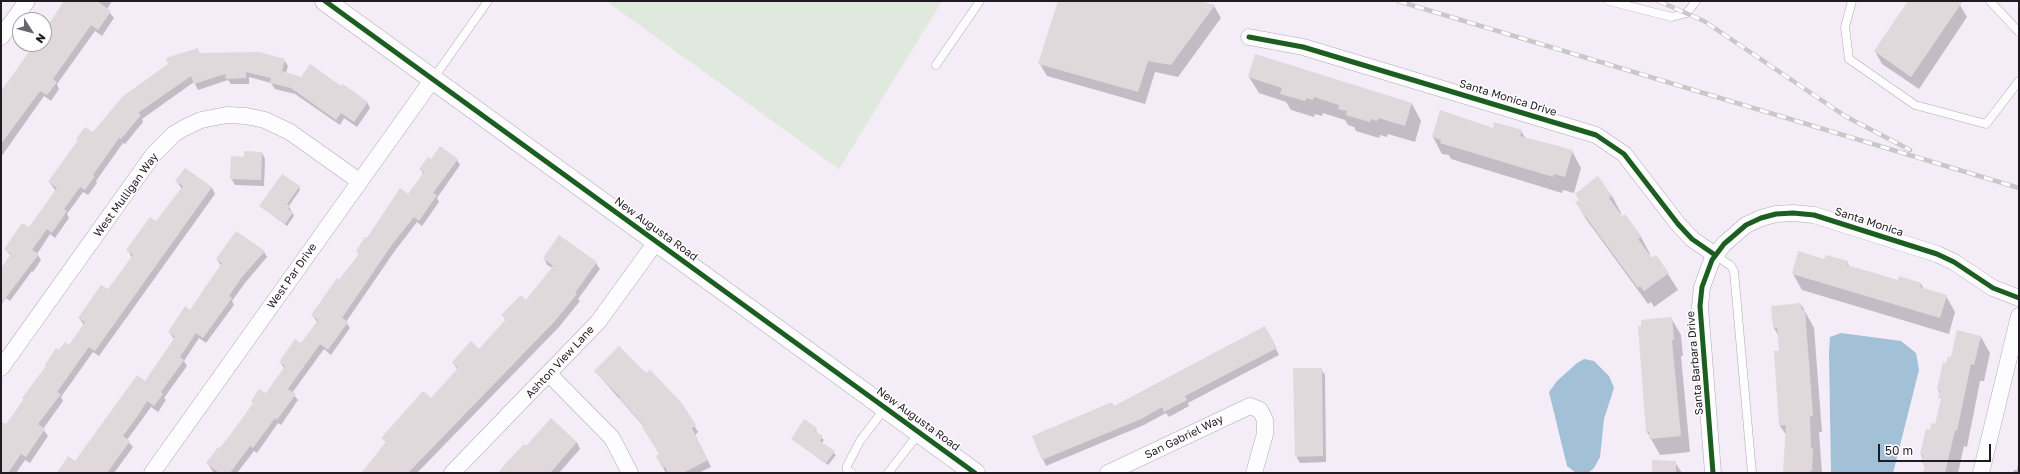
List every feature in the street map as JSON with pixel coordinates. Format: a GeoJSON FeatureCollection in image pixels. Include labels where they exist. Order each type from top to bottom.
{"type":"FeatureCollection","features":[{"type":"Feature","properties":{"kind":"street"},"geometry":{"type":"LineString","coordinates":[[1,37],[27,1]]}},
{"type":"Feature","properties":{"kind":"street","name":"New Augusta Road"},"geometry":{"type":"LineString","coordinates":[[325,1],[975,473]]}},
{"type":"Feature","properties":{"kind":"street","name":"Santa Monica Drive"},"geometry":{"type":"LineString","coordinates":[[1249,37],[1304,47],[1596,135],[1624,154],[1678,224],[1697,242],[1715,255]]}},
{"type":"Feature","properties":{"kind":"street","name":"West Par Drive"},"geometry":{"type":"LineString","coordinates":[[152,473],[433,79]]}},
{"type":"Feature","properties":{"kind":"street","name":"West Mulligan Way"},"geometry":{"type":"LineString","coordinates":[[1,368],[153,155],[174,134],[184,128],[201,120],[227,115],[240,115],[266,120],[290,132],[359,181]]}},
{"type":"Feature","properties":{"kind":"street","name":"Santa Monica"},"geometry":{"type":"LineString","coordinates":[[1715,255],[1737,231],[1755,221],[1776,214],[1804,213],[1937,254],[1954,262],[1993,288],[2019,298]]}},
{"type":"Feature","properties":{"kind":"street","name":"Ashton View Lane"},"geometry":{"type":"LineString","coordinates":[[452,473],[598,322],[656,242]]}},
{"type":"Feature","properties":{"kind":"street","name":"Santa Barbara Drive"},"geometry":{"type":"LineString","coordinates":[[1713,473],[1700,306],[1702,287],[1715,255]]}},
{"type":"Feature","properties":{"kind":"street"},"geometry":{"type":"LineString","coordinates":[[1982,473],[2019,316]]}},
{"type":"Feature","properties":{"kind":"street"},"geometry":{"type":"LineString","coordinates":[[549,374],[612,438],[630,473]]}},
{"type":"Feature","properties":{"kind":"street","name":"San Gabriel Way"},"geometry":{"type":"LineString","coordinates":[[1108,473],[1236,411],[1250,406],[1260,410],[1265,420],[1265,434],[1254,473]]}},
{"type":"Feature","properties":{"kind":"lane"},"geometry":{"type":"LineString","coordinates":[[433,79],[488,1]]}},
{"type":"Feature","properties":{"kind":"lane"},"geometry":{"type":"LineString","coordinates":[[936,65],[980,1]]}},
{"type":"Feature","properties":{"kind":"lane"},"geometry":{"type":"LineString","coordinates":[[1609,1],[1672,17],[1687,13],[1696,1]]}},
{"type":"Feature","properties":{"kind":"lane"},"geometry":{"type":"LineString","coordinates":[[1852,1],[1845,27],[1849,59],[1915,105],[1986,124],[2019,81]]}},
{"type":"Feature","properties":{"kind":"lane"},"geometry":{"type":"LineString","coordinates":[[1990,1],[2019,32]]}},
{"type":"Feature","properties":{"kind":"lane"},"geometry":{"type":"LineString","coordinates":[[1715,255],[1731,266],[1734,271],[1752,473]]}},
{"type":"Feature","properties":{"kind":"lane"},"geometry":{"type":"LineString","coordinates":[[852,473],[847,470],[847,466],[860,441],[885,408]]}},
{"type":"Feature","properties":{"kind":"lane"},"geometry":{"type":"LineString","coordinates":[[888,473],[919,433]]}},
{"type":"Feature","properties":{"kind":"shaded area"},"geometry":{"type":"Polygon","coordinates":[[[606,1],[942,1],[839,169],[606,1]]]}},
{"type":"Feature","properties":{"kind":"water"},"geometry":{"type":"Polygon","coordinates":[[[1841,333],[1901,341],[1916,353],[1919,370],[1893,473],[1831,473],[1830,337],[1841,333]]]}},
{"type":"Feature","properties":{"kind":"water"},"geometry":{"type":"Polygon","coordinates":[[[1584,359],[1594,361],[1609,376],[1614,388],[1604,419],[1600,457],[1594,468],[1588,473],[1576,473],[1567,466],[1549,392],[1557,381],[1577,363],[1584,359]]]}},
{"type":"Feature","properties":{"kind":"building"},"geometry":{"type":"Polygon","coordinates":[[[64,1],[97,1],[111,11],[98,30],[91,25],[53,79],[57,82],[47,95],[40,91],[1,144],[1,91],[29,52],[52,52],[52,19],[64,1]]]}},
{"type":"Feature","properties":{"kind":"building"},"geometry":{"type":"Polygon","coordinates":[[[1058,1],[1201,1],[1215,5],[1171,65],[1148,61],[1138,92],[1038,64],[1058,1]]]}},
{"type":"Feature","properties":{"kind":"building"},"geometry":{"type":"Polygon","coordinates":[[[1908,1],[1963,1],[1911,77],[1874,51],[1908,1]]]}},
{"type":"Feature","properties":{"kind":"building"},"geometry":{"type":"Polygon","coordinates":[[[198,48],[200,53],[259,52],[285,59],[282,71],[301,77],[310,64],[341,86],[343,84],[368,102],[354,122],[341,113],[336,120],[291,88],[270,83],[271,78],[246,72],[246,78],[226,79],[225,74],[194,84],[191,76],[138,113],[141,115],[121,139],[119,138],[93,175],[95,176],[85,190],[80,187],[64,209],[67,211],[52,233],[47,229],[32,250],[39,254],[1,304],[1,268],[11,254],[4,249],[22,223],[29,227],[57,188],[48,182],[78,140],[76,139],[85,127],[93,132],[123,96],[168,64],[166,58],[198,48]]]}},
{"type":"Feature","properties":{"kind":"building"},"geometry":{"type":"Polygon","coordinates":[[[1255,54],[1412,103],[1405,126],[1379,118],[1377,121],[1371,119],[1370,122],[1346,115],[1347,111],[1338,109],[1339,105],[1314,97],[1313,100],[1306,98],[1305,101],[1280,94],[1282,88],[1248,77],[1255,54]]]}},
{"type":"Feature","properties":{"kind":"building"},"geometry":{"type":"Polygon","coordinates":[[[1440,110],[1493,128],[1494,122],[1522,130],[1520,136],[1573,150],[1565,177],[1554,174],[1553,177],[1440,143],[1441,140],[1432,137],[1440,110]]]}},
{"type":"Feature","properties":{"kind":"building"},"geometry":{"type":"Polygon","coordinates":[[[440,146],[458,159],[433,193],[437,195],[419,221],[414,217],[391,246],[342,318],[348,322],[328,350],[320,344],[288,389],[296,394],[277,420],[275,418],[253,448],[250,446],[230,473],[219,473],[206,463],[236,427],[253,403],[251,401],[259,389],[266,393],[285,366],[279,362],[295,339],[301,343],[318,320],[311,315],[337,278],[339,280],[359,254],[356,251],[365,237],[367,238],[400,188],[408,194],[424,172],[419,169],[428,157],[431,159],[440,146]]]}},
{"type":"Feature","properties":{"kind":"building"},"geometry":{"type":"Polygon","coordinates":[[[244,151],[262,152],[261,180],[230,179],[231,156],[244,157],[244,151]]]}},
{"type":"Feature","properties":{"kind":"building"},"geometry":{"type":"Polygon","coordinates":[[[185,168],[212,187],[95,351],[89,347],[57,392],[61,394],[38,424],[45,429],[26,457],[21,454],[8,473],[1,473],[1,421],[6,424],[24,399],[22,398],[46,366],[45,365],[56,348],[59,350],[65,342],[69,345],[85,322],[78,318],[101,285],[108,289],[133,255],[126,250],[150,217],[156,221],[183,186],[175,181],[185,168]]]}},
{"type":"Feature","properties":{"kind":"building"},"geometry":{"type":"Polygon","coordinates":[[[282,174],[300,186],[287,204],[290,206],[288,209],[293,212],[285,224],[259,206],[282,174]]]}},
{"type":"Feature","properties":{"kind":"building"},"geometry":{"type":"Polygon","coordinates":[[[1598,176],[1612,196],[1609,198],[1622,216],[1625,214],[1642,237],[1638,239],[1652,258],[1656,255],[1669,273],[1644,291],[1640,286],[1638,288],[1575,202],[1579,200],[1575,194],[1598,176]]]}},
{"type":"Feature","properties":{"kind":"building"},"geometry":{"type":"Polygon","coordinates":[[[236,231],[265,251],[242,277],[229,296],[232,298],[203,338],[196,333],[180,357],[184,360],[161,392],[163,394],[154,406],[147,401],[123,436],[130,441],[107,473],[57,473],[68,456],[75,461],[137,375],[145,381],[175,337],[168,332],[185,306],[190,310],[222,263],[216,259],[236,231]]]}},
{"type":"Feature","properties":{"kind":"building"},"geometry":{"type":"Polygon","coordinates":[[[559,235],[597,262],[575,293],[577,294],[555,321],[408,473],[361,473],[386,442],[381,438],[423,391],[431,398],[458,368],[452,362],[471,341],[479,349],[506,319],[501,315],[521,295],[526,300],[553,266],[543,258],[559,235]]]}},
{"type":"Feature","properties":{"kind":"building"},"geometry":{"type":"Polygon","coordinates":[[[1798,251],[1824,259],[1826,255],[1848,261],[1847,265],[1898,280],[1899,276],[1921,283],[1920,287],[1947,295],[1940,318],[1792,274],[1798,251]]]}},
{"type":"Feature","properties":{"kind":"building"},"geometry":{"type":"Polygon","coordinates":[[[1801,303],[1802,310],[1805,310],[1813,416],[1810,416],[1811,448],[1813,448],[1812,471],[1810,471],[1810,473],[1783,473],[1786,425],[1779,426],[1774,351],[1779,351],[1777,328],[1773,328],[1771,306],[1801,303]]]}},
{"type":"Feature","properties":{"kind":"building"},"geometry":{"type":"Polygon","coordinates":[[[1672,317],[1674,340],[1672,340],[1681,436],[1649,439],[1649,432],[1646,432],[1638,326],[1641,326],[1641,320],[1672,317]]]}},
{"type":"Feature","properties":{"kind":"building"},"geometry":{"type":"Polygon","coordinates":[[[1265,326],[1277,348],[1185,396],[1187,400],[1164,412],[1162,407],[1141,419],[1042,460],[1032,436],[1112,402],[1114,406],[1265,326]]]}},
{"type":"Feature","properties":{"kind":"building"},"geometry":{"type":"Polygon","coordinates":[[[1957,330],[1981,336],[1974,365],[1971,364],[1957,431],[1955,430],[1945,473],[1923,473],[1925,464],[1921,463],[1923,455],[1920,454],[1926,429],[1930,430],[1931,423],[1935,424],[1941,399],[1938,398],[1940,390],[1937,389],[1943,362],[1946,363],[1948,356],[1951,357],[1957,330]]]}},
{"type":"Feature","properties":{"kind":"building"},"geometry":{"type":"Polygon","coordinates":[[[619,346],[646,373],[650,370],[681,402],[696,425],[692,428],[708,460],[683,473],[668,473],[665,467],[662,468],[656,456],[659,454],[642,427],[644,426],[619,398],[620,397],[594,371],[619,346]]]}},
{"type":"Feature","properties":{"kind":"building"},"geometry":{"type":"Polygon","coordinates":[[[1293,368],[1322,368],[1323,456],[1295,457],[1293,368]]]}},
{"type":"Feature","properties":{"kind":"building"},"geometry":{"type":"Polygon","coordinates":[[[551,418],[577,442],[550,473],[498,473],[524,444],[526,446],[551,418]]]}},
{"type":"Feature","properties":{"kind":"building"},"geometry":{"type":"Polygon","coordinates":[[[804,419],[817,428],[815,431],[823,436],[820,441],[835,451],[826,463],[791,439],[804,419]]]}},
{"type":"Feature","properties":{"kind":"building"},"geometry":{"type":"Polygon","coordinates":[[[1652,460],[1676,461],[1676,473],[1652,473],[1652,460]]]}},
{"type":"Feature","properties":{"kind":"railway"},"geometry":{"type":"LineString","coordinates":[[1398,1],[2019,188]]}},
{"type":"Feature","properties":{"kind":"railway"},"geometry":{"type":"LineString","coordinates":[[1658,1],[1704,21],[1845,116],[1910,150]]}},
{"type":"Feature","properties":{"kind":"cycle path"},"geometry":{"type":"LineString","coordinates":[[325,1],[975,473]]}},
{"type":"Feature","properties":{"kind":"cycle path"},"geometry":{"type":"LineString","coordinates":[[1249,37],[1303,47],[1596,135],[1624,154],[1678,224],[1692,239],[1715,255]]}},
{"type":"Feature","properties":{"kind":"cycle path"},"geometry":{"type":"LineString","coordinates":[[1713,473],[1700,306],[1702,287],[1712,260],[1724,244],[1746,225],[1761,218],[1776,214],[1793,213],[1814,215],[1937,254],[1954,262],[1993,288],[2019,298]]}}]}
